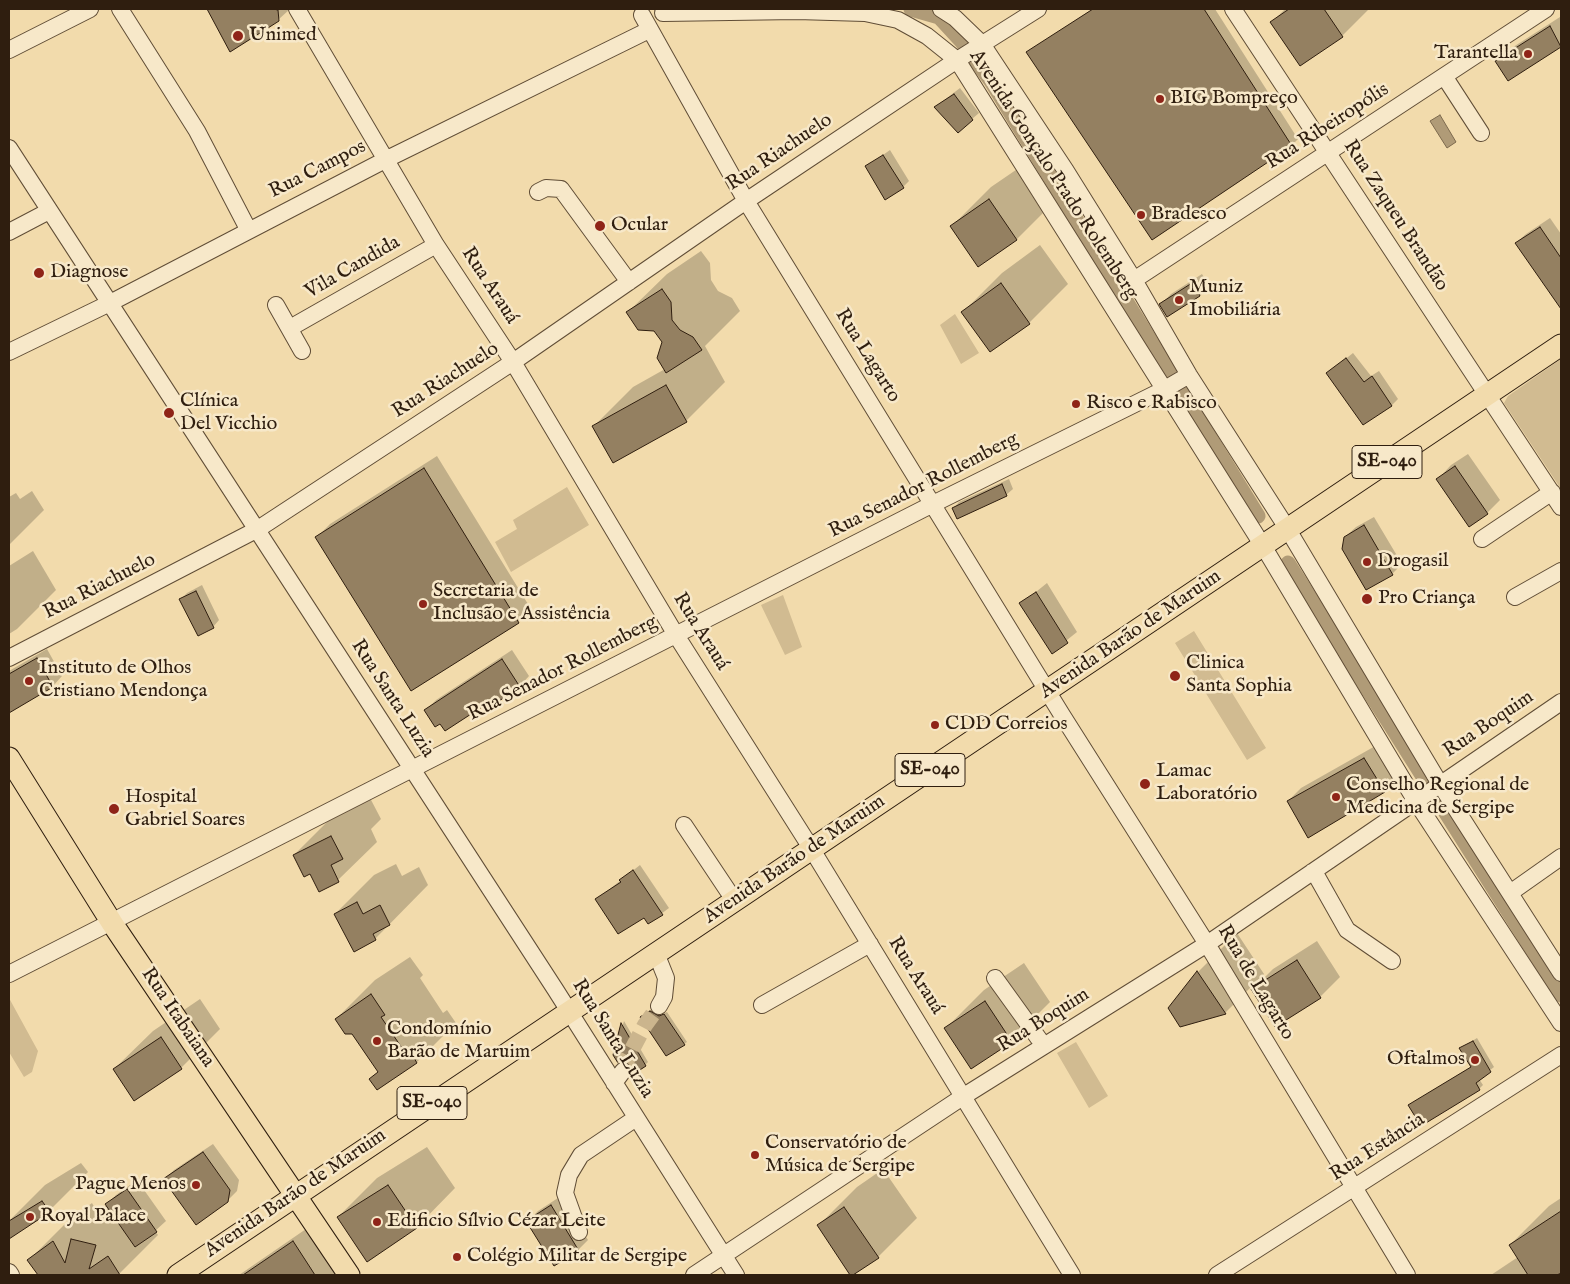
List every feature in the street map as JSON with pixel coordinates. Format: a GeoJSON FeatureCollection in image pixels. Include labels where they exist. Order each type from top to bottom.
{"type":"FeatureCollection","features":[{"type":"Feature","properties":{"kind":"main road","name":"Avenida Barão de Maruim"},"geometry":{"type":"LineString","coordinates":[[178,1275],[811,848],[1265,550],[1561,345]]}},
{"type":"Feature","properties":{"kind":"main road","name":"Rua Itabaiana"},"geometry":{"type":"LineString","coordinates":[[9,758],[112,923],[349,1275]]}},
{"type":"Feature","properties":{"kind":"street"},"geometry":{"type":"LineString","coordinates":[[9,50],[90,9]]}},
{"type":"Feature","properties":{"kind":"street"},"geometry":{"type":"LineString","coordinates":[[120,9],[198,131],[248,230]]}},
{"type":"Feature","properties":{"kind":"street","name":"Rua Arauá"},"geometry":{"type":"LineString","coordinates":[[297,9],[436,245],[513,362],[676,635],[811,848],[1072,1275]]}},
{"type":"Feature","properties":{"kind":"street","name":"Avenida Gonçalo Prado Rolemberg"},"geometry":{"type":"LineString","coordinates":[[940,9],[955,18],[970,52],[1177,382],[1265,550],[1428,792]]}},
{"type":"Feature","properties":{"kind":"street","name":"Rua Riachuelo"},"geometry":{"type":"LineString","coordinates":[[9,658],[258,529],[513,362],[746,201],[1038,9]]}},
{"type":"Feature","properties":{"kind":"street","name":"Rua Zaqueu Brandão"},"geometry":{"type":"LineString","coordinates":[[1234,9],[1329,152],[1486,396],[1561,507]]}},
{"type":"Feature","properties":{"kind":"street","name":"Rua Ribeiropólis"},"geometry":{"type":"LineString","coordinates":[[1134,280],[1546,9]]}},
{"type":"Feature","properties":{"kind":"street","name":"Avenida Gonçalo Prado Rolemberg"},"geometry":{"type":"LineString","coordinates":[[641,18],[665,11],[865,13],[898,20],[927,36],[970,52],[1134,280],[1177,382],[1290,533],[1428,792]]}},
{"type":"Feature","properties":{"kind":"street","name":"Rua Campos"},"geometry":{"type":"LineString","coordinates":[[9,352],[110,303],[387,159],[641,18]]}},
{"type":"Feature","properties":{"kind":"street","name":"Rua Lagarto"},"geometry":{"type":"LineString","coordinates":[[641,18],[746,201],[1062,715]]}},
{"type":"Feature","properties":{"kind":"street"},"geometry":{"type":"LineString","coordinates":[[1444,76],[1481,133]]}},
{"type":"Feature","properties":{"kind":"street","name":"Rua Santa Luzia"},"geometry":{"type":"LineString","coordinates":[[9,148],[569,1011],[619,1077],[636,1118],[736,1275]]}},
{"type":"Feature","properties":{"kind":"street"},"geometry":{"type":"LineString","coordinates":[[538,192],[546,188],[562,188],[629,282]]}},
{"type":"Feature","properties":{"kind":"street"},"geometry":{"type":"LineString","coordinates":[[9,232],[49,211]]}},
{"type":"Feature","properties":{"kind":"street","name":"Vila Candida"},"geometry":{"type":"LineString","coordinates":[[290,328],[436,245]]}},
{"type":"Feature","properties":{"kind":"street"},"geometry":{"type":"LineString","coordinates":[[276,305],[302,351]]}},
{"type":"Feature","properties":{"kind":"street","name":"Rua Senador Rollemberg"},"geometry":{"type":"LineString","coordinates":[[9,974],[1177,382]]}},
{"type":"Feature","properties":{"kind":"street"},"geometry":{"type":"LineString","coordinates":[[1482,540],[1552,492]]}},
{"type":"Feature","properties":{"kind":"street"},"geometry":{"type":"LineString","coordinates":[[1515,597],[1561,571]]}},
{"type":"Feature","properties":{"kind":"street","name":"Rua Boquim"},"geometry":{"type":"LineString","coordinates":[[694,1275],[964,1096],[1207,944],[1561,702]]}},
{"type":"Feature","properties":{"kind":"street","name":"Rua de Lagarto"},"geometry":{"type":"LineString","coordinates":[[1062,715],[1207,944],[1407,1275]]}},
{"type":"Feature","properties":{"kind":"street"},"geometry":{"type":"LineString","coordinates":[[1428,792],[1510,893],[1561,973]]}},
{"type":"Feature","properties":{"kind":"street"},"geometry":{"type":"LineString","coordinates":[[1428,792],[1561,1023]]}},
{"type":"Feature","properties":{"kind":"street"},"geometry":{"type":"LineString","coordinates":[[684,825],[734,900]]}},
{"type":"Feature","properties":{"kind":"street"},"geometry":{"type":"LineString","coordinates":[[1510,893],[1561,857]]}},
{"type":"Feature","properties":{"kind":"street"},"geometry":{"type":"LineString","coordinates":[[1312,872],[1316,875],[1347,930],[1392,961]]}},
{"type":"Feature","properties":{"kind":"street"},"geometry":{"type":"LineString","coordinates":[[762,1004],[870,944]]}},
{"type":"Feature","properties":{"kind":"street"},"geometry":{"type":"LineString","coordinates":[[656,953],[666,978],[664,998],[659,1006]]}},
{"type":"Feature","properties":{"kind":"street"},"geometry":{"type":"LineString","coordinates":[[995,978],[1044,1046]]}},
{"type":"Feature","properties":{"kind":"street","name":"Rua Estância"},"geometry":{"type":"LineString","coordinates":[[1217,1275],[1561,1055]]}},
{"type":"Feature","properties":{"kind":"street"},"geometry":{"type":"LineString","coordinates":[[579,1232],[565,1193],[570,1175],[581,1155],[636,1118]]}},
{"type":"Feature","properties":{"kind":"shaded area"},"geometry":{"type":"Polygon","coordinates":[[[1440,115],[1456,142],[1447,148],[1430,121],[1440,115]]]}},
{"type":"Feature","properties":{"kind":"shaded area"},"geometry":{"type":"Polygon","coordinates":[[[955,314],[979,353],[961,364],[940,325],[955,314]]]}},
{"type":"Feature","properties":{"kind":"shaded area"},"geometry":{"type":"Polygon","coordinates":[[[1561,359],[1561,489],[1504,403],[1508,396],[1561,359]]]}},
{"type":"Feature","properties":{"kind":"shaded area"},"geometry":{"type":"Polygon","coordinates":[[[567,487],[589,525],[511,572],[495,542],[517,529],[513,520],[567,487]]]}},
{"type":"Feature","properties":{"kind":"shaded area"},"geometry":{"type":"Polygon","coordinates":[[[783,595],[802,647],[785,655],[761,605],[783,595]]]}},
{"type":"Feature","properties":{"kind":"shaded area"},"geometry":{"type":"Polygon","coordinates":[[[1194,631],[1266,748],[1247,760],[1175,643],[1194,631]]]}},
{"type":"Feature","properties":{"kind":"shaded area"},"geometry":{"type":"Polygon","coordinates":[[[9,998],[38,1051],[32,1072],[24,1077],[9,1052],[9,998]]]}},
{"type":"Feature","properties":{"kind":"shaded area"},"geometry":{"type":"Polygon","coordinates":[[[1076,1042],[1108,1096],[1089,1108],[1057,1053],[1076,1042]]]}},
{"type":"Feature","properties":{"kind":"building","name":"Unimed"},"geometry":{"type":"Polygon","coordinates":[[[207,9],[273,9],[278,10],[279,21],[230,52],[207,9]]]}},
{"type":"Feature","properties":{"kind":"building","name":"BIG Bompreço"},"geometry":{"type":"Polygon","coordinates":[[[1093,9],[1204,9],[1292,146],[1152,240],[1026,52],[1093,9]]]}},
{"type":"Feature","properties":{"kind":"building"},"geometry":{"type":"Polygon","coordinates":[[[1289,9],[1324,9],[1343,37],[1300,66],[1270,22],[1289,9]]]}},
{"type":"Feature","properties":{"kind":"building","name":"Tarantella"},"geometry":{"type":"Polygon","coordinates":[[[1550,26],[1561,47],[1508,81],[1495,61],[1550,26]]]}},
{"type":"Feature","properties":{"kind":"building"},"geometry":{"type":"Polygon","coordinates":[[[954,94],[973,120],[958,133],[934,107],[954,94]]]}},
{"type":"Feature","properties":{"kind":"building"},"geometry":{"type":"Polygon","coordinates":[[[883,155],[904,188],[885,200],[865,166],[883,155]]]}},
{"type":"Feature","properties":{"kind":"building"},"geometry":{"type":"Polygon","coordinates":[[[989,199],[1017,240],[978,267],[950,226],[989,199]]]}},
{"type":"Feature","properties":{"kind":"building"},"geometry":{"type":"Polygon","coordinates":[[[1540,227],[1561,258],[1561,309],[1515,243],[1540,227]]]}},
{"type":"Feature","properties":{"kind":"building"},"geometry":{"type":"Polygon","coordinates":[[[1001,283],[1030,324],[990,352],[961,312],[1001,283]]]}},
{"type":"Feature","properties":{"kind":"building","name":"Muniz Imobiliária"},"geometry":{"type":"Polygon","coordinates":[[[1192,283],[1200,296],[1167,317],[1159,304],[1192,283]]]}},
{"type":"Feature","properties":{"kind":"building"},"geometry":{"type":"Polygon","coordinates":[[[662,289],[671,302],[672,320],[680,330],[693,337],[702,350],[666,373],[657,358],[662,342],[654,331],[638,330],[626,312],[662,289]]]}},
{"type":"Feature","properties":{"kind":"building"},"geometry":{"type":"Polygon","coordinates":[[[1346,358],[1364,382],[1372,376],[1392,406],[1363,425],[1326,373],[1346,358]]]}},
{"type":"Feature","properties":{"kind":"building"},"geometry":{"type":"Polygon","coordinates":[[[666,385],[687,422],[613,463],[592,426],[666,385]]]}},
{"type":"Feature","properties":{"kind":"building"},"geometry":{"type":"Polygon","coordinates":[[[1455,466],[1488,514],[1469,527],[1436,479],[1455,466]]]}},
{"type":"Feature","properties":{"kind":"building"},"geometry":{"type":"Polygon","coordinates":[[[424,468],[519,623],[411,691],[315,537],[424,468]]]}},
{"type":"Feature","properties":{"kind":"building"},"geometry":{"type":"Polygon","coordinates":[[[1002,484],[1007,496],[957,519],[952,508],[1002,484]]]}},
{"type":"Feature","properties":{"kind":"building","name":"Drogasil"},"geometry":{"type":"Polygon","coordinates":[[[1364,525],[1393,575],[1366,590],[1342,549],[1344,537],[1364,525]]]}},
{"type":"Feature","properties":{"kind":"building"},"geometry":{"type":"Polygon","coordinates":[[[196,591],[214,628],[198,636],[179,599],[196,591]]]}},
{"type":"Feature","properties":{"kind":"building"},"geometry":{"type":"Polygon","coordinates":[[[1036,592],[1068,643],[1052,654],[1019,603],[1036,592]]]}},
{"type":"Feature","properties":{"kind":"building","name":"Instituto de Olhos Cristiano Mendonça"},"geometry":{"type":"Polygon","coordinates":[[[37,658],[53,687],[9,713],[9,674],[37,658]]]}},
{"type":"Feature","properties":{"kind":"building"},"geometry":{"type":"Polygon","coordinates":[[[502,659],[520,687],[487,709],[485,705],[445,731],[440,724],[435,727],[424,710],[502,659]]]}},
{"type":"Feature","properties":{"kind":"building","name":"Conselho Regional de Medicina de Sergipe"},"geometry":{"type":"Polygon","coordinates":[[[1364,758],[1385,792],[1308,838],[1287,801],[1364,758]]]}},
{"type":"Feature","properties":{"kind":"building"},"geometry":{"type":"Polygon","coordinates":[[[331,836],[343,859],[331,865],[339,882],[319,892],[310,874],[304,877],[293,855],[331,836]]]}},
{"type":"Feature","properties":{"kind":"building"},"geometry":{"type":"Polygon","coordinates":[[[633,870],[663,915],[648,924],[644,918],[618,934],[595,899],[621,882],[619,880],[633,870]]]}},
{"type":"Feature","properties":{"kind":"building"},"geometry":{"type":"Polygon","coordinates":[[[357,902],[363,914],[380,905],[390,925],[373,934],[376,940],[354,952],[334,914],[357,902]]]}},
{"type":"Feature","properties":{"kind":"building"},"geometry":{"type":"Polygon","coordinates":[[[1297,960],[1321,998],[1275,1027],[1251,989],[1297,960]]]}},
{"type":"Feature","properties":{"kind":"building"},"geometry":{"type":"Polygon","coordinates":[[[1197,971],[1226,1014],[1180,1027],[1168,1008],[1197,971]]]}},
{"type":"Feature","properties":{"kind":"building","name":"Condomínio Barão de Maruim"},"geometry":{"type":"Polygon","coordinates":[[[371,994],[385,1015],[381,1017],[404,1051],[408,1048],[417,1063],[377,1090],[369,1079],[378,1072],[352,1034],[345,1034],[335,1019],[371,994]]]}},
{"type":"Feature","properties":{"kind":"building"},"geometry":{"type":"Polygon","coordinates":[[[985,1001],[1012,1042],[971,1069],[944,1028],[985,1001]]]}},
{"type":"Feature","properties":{"kind":"building"},"geometry":{"type":"Polygon","coordinates":[[[650,1011],[659,1016],[664,1014],[685,1045],[666,1056],[640,1017],[650,1011]]]}},
{"type":"Feature","properties":{"kind":"building"},"geometry":{"type":"Polygon","coordinates":[[[621,1023],[646,1066],[632,1075],[632,1068],[629,1063],[624,1061],[618,1063],[613,1055],[621,1023]]]}},
{"type":"Feature","properties":{"kind":"building"},"geometry":{"type":"Polygon","coordinates":[[[161,1037],[182,1069],[134,1101],[113,1069],[161,1037]]]}},
{"type":"Feature","properties":{"kind":"building"},"geometry":{"type":"Polygon","coordinates":[[[1473,1041],[1491,1072],[1476,1083],[1480,1090],[1421,1126],[1408,1105],[1471,1067],[1459,1048],[1473,1041]]]}},
{"type":"Feature","properties":{"kind":"building","name":"Pague Menos"},"geometry":{"type":"Polygon","coordinates":[[[203,1152],[230,1190],[228,1202],[196,1225],[163,1179],[203,1152]]]}},
{"type":"Feature","properties":{"kind":"building","name":"Edificio Sílvio Cézar Leite"},"geometry":{"type":"Polygon","coordinates":[[[388,1185],[417,1228],[367,1262],[337,1217],[388,1185]]]}},
{"type":"Feature","properties":{"kind":"building"},"geometry":{"type":"Polygon","coordinates":[[[127,1189],[157,1232],[135,1247],[105,1204],[127,1189]]]}},
{"type":"Feature","properties":{"kind":"building","name":"Royal Palace"},"geometry":{"type":"Polygon","coordinates":[[[42,1201],[50,1212],[9,1239],[9,1221],[42,1201]]]}},
{"type":"Feature","properties":{"kind":"building"},"geometry":{"type":"Polygon","coordinates":[[[551,1205],[579,1251],[554,1266],[526,1221],[551,1205]]]}},
{"type":"Feature","properties":{"kind":"building"},"geometry":{"type":"Polygon","coordinates":[[[844,1207],[879,1258],[853,1275],[850,1275],[817,1225],[844,1207]]]}},
{"type":"Feature","properties":{"kind":"building"},"geometry":{"type":"Polygon","coordinates":[[[1561,1211],[1561,1273],[1557,1275],[1528,1275],[1509,1245],[1561,1211]]]}},
{"type":"Feature","properties":{"kind":"building"},"geometry":{"type":"Polygon","coordinates":[[[71,1239],[96,1245],[89,1269],[108,1256],[120,1275],[38,1275],[27,1260],[53,1241],[65,1263],[71,1239]]]}},
{"type":"Feature","properties":{"kind":"building"},"geometry":{"type":"Polygon","coordinates":[[[293,1241],[315,1275],[243,1275],[293,1241]]]}},
{"type":"Feature","properties":{"kind":"waterway"},"geometry":{"type":"LineString","coordinates":[[911,9],[939,17],[962,42],[991,81],[1258,516]]}},
{"type":"Feature","properties":{"kind":"waterway"},"geometry":{"type":"LineString","coordinates":[[1288,563],[1561,995]]}},
{"type":"Feature","properties":{"kind":"tunnel"},"geometry":{"type":"LineString","coordinates":[[623,1071],[628,1057],[645,1025],[659,1006]]}},
{"type":"Feature","properties":{"kind":"place","name":"Unimed"},"geometry":{"type":"Point","coordinates":[238,36]}},
{"type":"Feature","properties":{"kind":"place","name":"Tarantella"},"geometry":{"type":"Point","coordinates":[1528,54]}},
{"type":"Feature","properties":{"kind":"place","name":"BIG Bompreço"},"geometry":{"type":"Point","coordinates":[1160,99]}},
{"type":"Feature","properties":{"kind":"place","name":"Bradesco"},"geometry":{"type":"Point","coordinates":[1141,215]}},
{"type":"Feature","properties":{"kind":"place","name":"Ocular"},"geometry":{"type":"Point","coordinates":[600,226]}},
{"type":"Feature","properties":{"kind":"place","name":"Diagnose"},"geometry":{"type":"Point","coordinates":[39,273]}},
{"type":"Feature","properties":{"kind":"place","name":"Muniz Imobiliária"},"geometry":{"type":"Point","coordinates":[1179,300]}},
{"type":"Feature","properties":{"kind":"place","name":"Risco e Rabisco"},"geometry":{"type":"Point","coordinates":[1076,404]}},
{"type":"Feature","properties":{"kind":"place","name":"Clínica Del Vicchio"},"geometry":{"type":"Point","coordinates":[169,413]}},
{"type":"Feature","properties":{"kind":"place","name":"Drogasil"},"geometry":{"type":"Point","coordinates":[1367,562]}},
{"type":"Feature","properties":{"kind":"place","name":"Pro Criança"},"geometry":{"type":"Point","coordinates":[1367,599]}},
{"type":"Feature","properties":{"kind":"place","name":"Secretaria de Inclusão e Assistência"},"geometry":{"type":"Point","coordinates":[423,604]}},
{"type":"Feature","properties":{"kind":"place","name":"Clinica Santa Sophia"},"geometry":{"type":"Point","coordinates":[1175,676]}},
{"type":"Feature","properties":{"kind":"place","name":"Instituto de Olhos Cristiano Mendonça"},"geometry":{"type":"Point","coordinates":[29,681]}},
{"type":"Feature","properties":{"kind":"place","name":"CDD Correios"},"geometry":{"type":"Point","coordinates":[935,725]}},
{"type":"Feature","properties":{"kind":"place","name":"Lamac Laboratório"},"geometry":{"type":"Point","coordinates":[1145,784]}},
{"type":"Feature","properties":{"kind":"place","name":"Conselho Regional de Medicina de Sergipe"},"geometry":{"type":"Point","coordinates":[1336,797]}},
{"type":"Feature","properties":{"kind":"place","name":"Hospital Gabriel Soares"},"geometry":{"type":"Point","coordinates":[114,809]}},
{"type":"Feature","properties":{"kind":"place","name":"Condomínio Barão de Maruim"},"geometry":{"type":"Point","coordinates":[377,1041]}},
{"type":"Feature","properties":{"kind":"place","name":"Oftalmos"},"geometry":{"type":"Point","coordinates":[1475,1060]}},
{"type":"Feature","properties":{"kind":"place","name":"Conservatório de Música de Sergipe"},"geometry":{"type":"Point","coordinates":[755,1155]}},
{"type":"Feature","properties":{"kind":"place","name":"Pague Menos"},"geometry":{"type":"Point","coordinates":[196,1185]}},
{"type":"Feature","properties":{"kind":"place","name":"Royal Palace"},"geometry":{"type":"Point","coordinates":[30,1217]}},
{"type":"Feature","properties":{"kind":"place","name":"Edificio Sílvio Cézar Leite"},"geometry":{"type":"Point","coordinates":[377,1222]}},
{"type":"Feature","properties":{"kind":"place","name":"Colégio Militar de Sergipe"},"geometry":{"type":"Point","coordinates":[457,1257]}}]}
